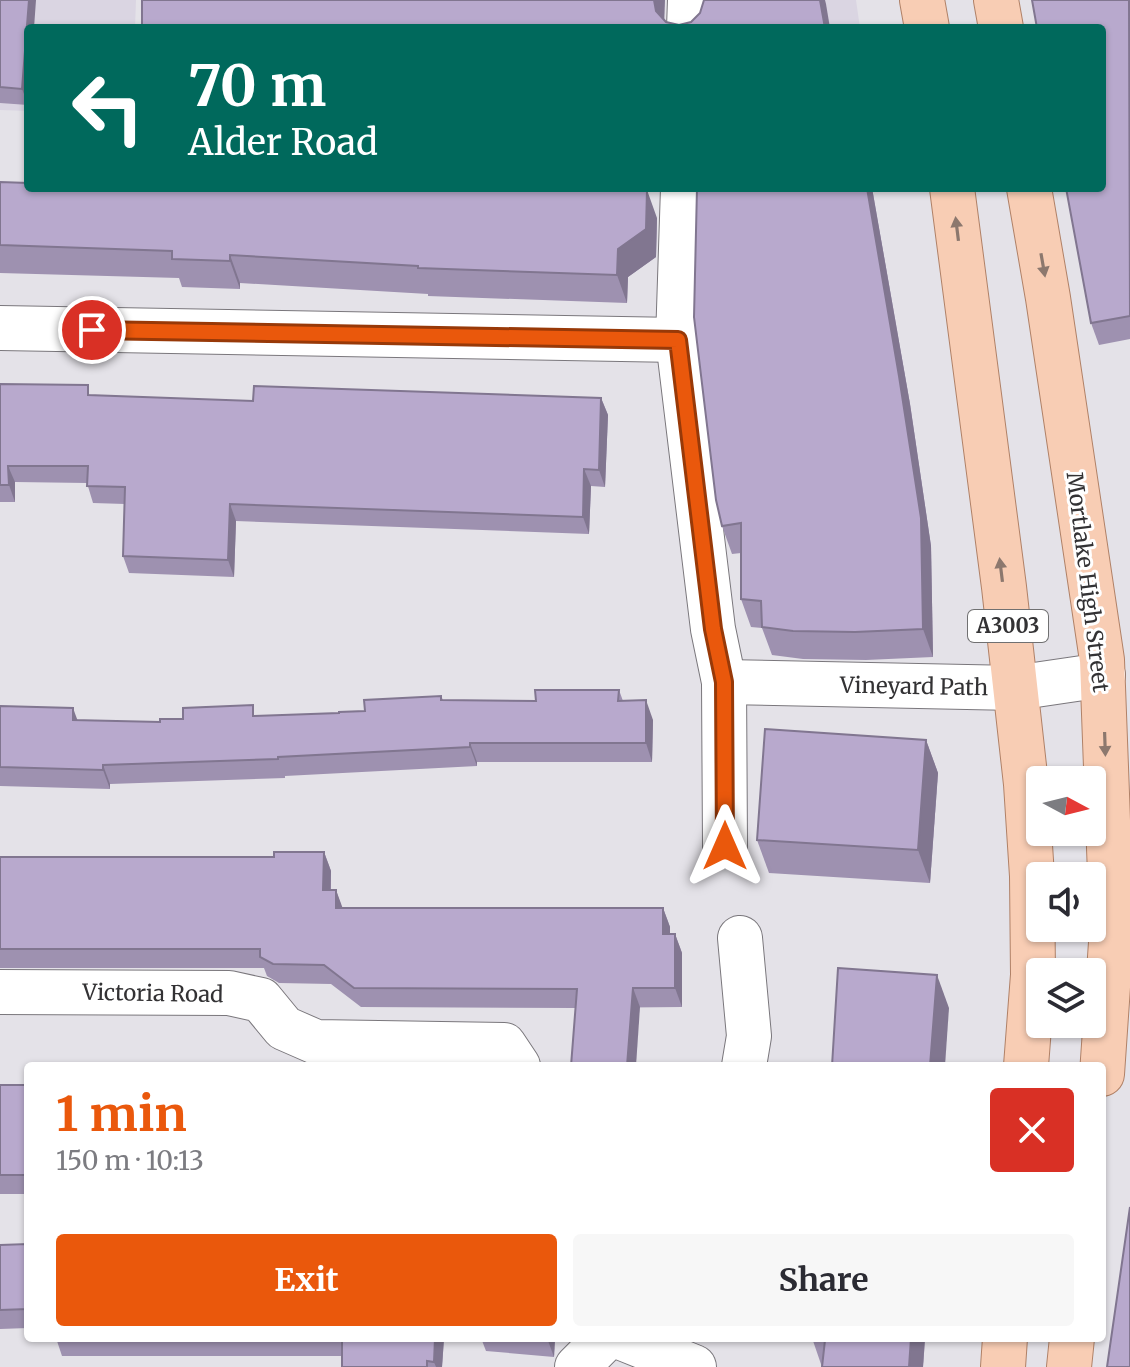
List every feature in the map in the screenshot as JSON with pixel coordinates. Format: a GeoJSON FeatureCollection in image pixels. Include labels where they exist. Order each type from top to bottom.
{"type":"FeatureCollection","features":[{"type":"Feature","properties":{"kind":"main road"},"geometry":{"type":"LineString","coordinates":[[922,0],[926,24]]}},
{"type":"Feature","properties":{"kind":"main road"},"geometry":{"type":"LineString","coordinates":[[996,0],[1000,24]]}},
{"type":"Feature","properties":{"kind":"main road","name":"A3003"},"geometry":{"type":"LineString","coordinates":[[953,192],[1026,784],[1032,876],[1033,975],[1026,1062]]}},
{"type":"Feature","properties":{"kind":"main road","name":"Mortlake High Street"},"geometry":{"type":"LineString","coordinates":[[1030,192],[1053,329],[1103,675],[1112,928],[1103,1062]]}},
{"type":"Feature","properties":{"kind":"main road"},"geometry":{"type":"LineString","coordinates":[[1003,1367],[1005,1342]]}},
{"type":"Feature","properties":{"kind":"main road"},"geometry":{"type":"LineString","coordinates":[[1069,1367],[1072,1342]]}},
{"type":"Feature","properties":{"kind":"street"},"geometry":{"type":"LineString","coordinates":[[689,24],[690,0]]}},
{"type":"Feature","properties":{"kind":"street"},"geometry":{"type":"LineString","coordinates":[[683,192],[678,340],[713,629],[724,682],[725,846]]}},
{"type":"Feature","properties":{"kind":"street"},"geometry":{"type":"LineString","coordinates":[[0,328],[678,340]]}},
{"type":"Feature","properties":{"kind":"street","name":"Vineyard Path"},"geometry":{"type":"LineString","coordinates":[[724,682],[1015,688],[1103,675]]}},
{"type":"Feature","properties":{"kind":"street"},"geometry":{"type":"LineString","coordinates":[[740,938],[749,1036],[745,1062]]}},
{"type":"Feature","properties":{"kind":"street","name":"Victoria Road"},"geometry":{"type":"LineString","coordinates":[[0,992],[229,993],[261,1000],[284,1028],[316,1042],[504,1045],[515,1062]]}},
{"type":"Feature","properties":{"kind":"street"},"geometry":{"type":"LineString","coordinates":[[577,1367],[602,1342]]}},
{"type":"Feature","properties":{"kind":"street"},"geometry":{"type":"LineString","coordinates":[[632,1342],[694,1367]]}},
{"type":"Feature","properties":{"kind":"shaded area"},"geometry":{"type":"Polygon","coordinates":[[[0,0],[136,0],[135,24],[24,24],[24,111],[0,110],[0,0]]]}},
{"type":"Feature","properties":{"kind":"shaded area"},"geometry":{"type":"Polygon","coordinates":[[[706,0],[856,0],[859,24],[705,24],[706,0]]]}},
{"type":"Feature","properties":{"kind":"building"},"geometry":{"type":"Polygon","coordinates":[[[0,0],[29,0],[27,24],[24,24],[22,89],[0,87],[0,0]]]}},
{"type":"Feature","properties":{"kind":"building"},"geometry":{"type":"Polygon","coordinates":[[[142,0],[654,0],[656,11],[666,22],[675,24],[142,24],[142,0]]]}},
{"type":"Feature","properties":{"kind":"building"},"geometry":{"type":"Polygon","coordinates":[[[704,0],[820,0],[824,24],[683,24],[691,22],[700,13],[704,0]]]}},
{"type":"Feature","properties":{"kind":"building"},"geometry":{"type":"Polygon","coordinates":[[[1032,0],[1129,0],[1130,316],[1091,323],[1067,192],[1106,192],[1106,24],[1036,24],[1032,0]]]}},
{"type":"Feature","properties":{"kind":"building"},"geometry":{"type":"Polygon","coordinates":[[[0,182],[24,183],[24,192],[647,192],[646,229],[618,249],[617,275],[418,268],[230,255],[230,261],[172,259],[172,251],[0,245],[0,182]]]}},
{"type":"Feature","properties":{"kind":"building"},"geometry":{"type":"Polygon","coordinates":[[[697,192],[868,192],[921,518],[923,629],[855,632],[762,627],[761,601],[741,599],[741,523],[722,526],[716,500],[694,317],[697,192]]]}},
{"type":"Feature","properties":{"kind":"building"},"geometry":{"type":"Polygon","coordinates":[[[0,384],[88,385],[88,395],[253,401],[254,386],[601,398],[599,470],[584,469],[583,517],[230,504],[228,560],[123,556],[125,487],[87,486],[88,466],[8,466],[9,485],[0,485],[0,384]]]}},
{"type":"Feature","properties":{"kind":"building"},"geometry":{"type":"Polygon","coordinates":[[[535,690],[619,690],[618,701],[646,700],[646,743],[470,743],[470,747],[278,759],[103,765],[103,770],[0,767],[0,706],[73,708],[73,720],[160,722],[160,719],[183,719],[183,708],[253,705],[253,716],[339,713],[365,711],[364,700],[441,696],[441,700],[536,701],[535,690]]]}},
{"type":"Feature","properties":{"kind":"building"},"geometry":{"type":"Polygon","coordinates":[[[765,729],[926,740],[918,850],[757,840],[765,729]]]}},
{"type":"Feature","properties":{"kind":"building"},"geometry":{"type":"Polygon","coordinates":[[[274,852],[324,852],[323,890],[336,890],[336,908],[663,908],[663,934],[675,934],[675,988],[633,988],[627,1062],[571,1062],[577,989],[354,988],[324,965],[273,964],[260,957],[260,949],[0,949],[0,857],[274,857],[274,852]]]}},
{"type":"Feature","properties":{"kind":"building"},"geometry":{"type":"Polygon","coordinates":[[[838,968],[937,975],[930,1062],[832,1062],[838,968]]]}},
{"type":"Feature","properties":{"kind":"building"},"geometry":{"type":"Polygon","coordinates":[[[0,1085],[24,1085],[24,1175],[0,1175],[0,1085]]]}},
{"type":"Feature","properties":{"kind":"building"},"geometry":{"type":"Polygon","coordinates":[[[1130,1207],[1130,1367],[1107,1367],[1130,1207]]]}},
{"type":"Feature","properties":{"kind":"building"},"geometry":{"type":"Polygon","coordinates":[[[24,1244],[24,1309],[0,1310],[0,1245],[24,1244]]]}},
{"type":"Feature","properties":{"kind":"building"},"geometry":{"type":"Polygon","coordinates":[[[342,1342],[435,1342],[434,1362],[427,1361],[427,1367],[342,1367],[342,1342]]]}},
{"type":"Feature","properties":{"kind":"building"},"geometry":{"type":"Polygon","coordinates":[[[825,1342],[911,1342],[909,1367],[822,1367],[825,1342]]]}},
{"type":"Feature","properties":{"kind":"route"},"geometry":{"type":"LineString","coordinates":[[92,330],[678,340],[713,629],[724,682],[725,846]]}}]}
